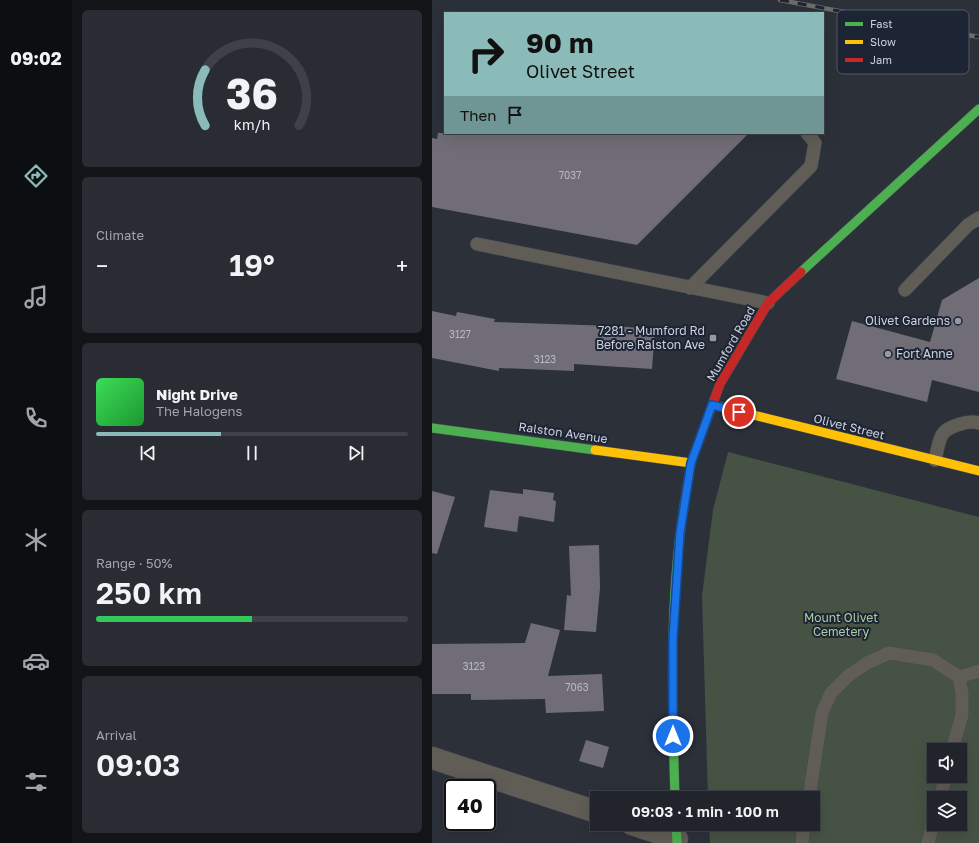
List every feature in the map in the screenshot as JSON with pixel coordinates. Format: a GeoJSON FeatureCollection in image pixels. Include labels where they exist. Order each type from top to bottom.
{"type":"FeatureCollection","features":[{"type":"Feature","properties":{"kind":"street","name":"Mumford Road"},"geometry":{"type":"LineString","coordinates":[[675,791],[673,639],[680,533],[691,463],[720,384],[768,302],[979,109]]}},
{"type":"Feature","properties":{"kind":"street","name":"Olivet Street"},"geometry":{"type":"LineString","coordinates":[[712,405],[979,471]]}},
{"type":"Feature","properties":{"kind":"street","name":"Ralston Avenue"},"geometry":{"type":"LineString","coordinates":[[432,428],[691,463]]}},
{"type":"Feature","properties":{"kind":"street"},"geometry":{"type":"LineString","coordinates":[[432,758],[590,810]]}},
{"type":"Feature","properties":{"kind":"street"},"geometry":{"type":"LineString","coordinates":[[661,831],[677,835]]}},
{"type":"Feature","properties":{"kind":"lane"},"geometry":{"type":"LineString","coordinates":[[690,288],[811,166],[815,143],[808,134]]}},
{"type":"Feature","properties":{"kind":"lane"},"geometry":{"type":"LineString","coordinates":[[905,290],[968,225],[979,218]]}},
{"type":"Feature","properties":{"kind":"lane"},"geometry":{"type":"LineString","coordinates":[[477,244],[690,288],[768,302]]}},
{"type":"Feature","properties":{"kind":"lane"},"geometry":{"type":"LineString","coordinates":[[935,460],[942,435],[953,426],[979,422]]}},
{"type":"Feature","properties":{"kind":"lane"},"geometry":{"type":"LineString","coordinates":[[810,791],[822,713],[831,693],[848,676],[867,663],[889,653],[933,660],[959,677],[962,693],[962,715],[954,743]]}},
{"type":"Feature","properties":{"kind":"lane"},"geometry":{"type":"LineString","coordinates":[[959,677],[979,671]]}},
{"type":"Feature","properties":{"kind":"lane"},"geometry":{"type":"LineString","coordinates":[[802,843],[803,831]]}},
{"type":"Feature","properties":{"kind":"lane"},"geometry":{"type":"LineString","coordinates":[[928,843],[931,831]]}},
{"type":"Feature","properties":{"kind":"green space","name":"Mount Olivet Cemetery"},"geometry":{"type":"Polygon","coordinates":[[[728,452],[979,517],[979,843],[710,843],[709,831],[820,831],[820,791],[708,791],[702,596],[713,510],[728,452]]]}},
{"type":"Feature","properties":{"kind":"building"},"geometry":{"type":"Polygon","coordinates":[[[438,133],[748,134],[637,245],[432,207],[432,138],[437,139],[438,133]]]}},
{"type":"Feature","properties":{"kind":"building"},"geometry":{"type":"Polygon","coordinates":[[[979,278],[979,392],[932,380],[927,402],[836,379],[852,321],[930,342],[942,300],[979,278]]]}},
{"type":"Feature","properties":{"kind":"building"},"geometry":{"type":"Polygon","coordinates":[[[432,311],[456,316],[457,312],[495,319],[494,322],[655,329],[652,369],[574,364],[574,371],[499,368],[499,371],[432,358],[432,311]]]}},
{"type":"Feature","properties":{"kind":"building"},"geometry":{"type":"Polygon","coordinates":[[[523,489],[554,493],[553,500],[556,501],[554,522],[519,516],[517,532],[484,527],[490,490],[523,494],[523,489]]]}},
{"type":"Feature","properties":{"kind":"building"},"geometry":{"type":"Polygon","coordinates":[[[432,491],[455,497],[437,554],[432,553],[432,491]]]}},
{"type":"Feature","properties":{"kind":"building"},"geometry":{"type":"Polygon","coordinates":[[[599,545],[600,588],[596,632],[564,630],[567,595],[571,596],[569,546],[599,545]]]}},
{"type":"Feature","properties":{"kind":"building"},"geometry":{"type":"Polygon","coordinates":[[[531,623],[560,630],[548,676],[602,674],[604,711],[546,713],[545,699],[471,700],[471,694],[432,694],[432,644],[525,643],[531,623]]]}},
{"type":"Feature","properties":{"kind":"building"},"geometry":{"type":"Polygon","coordinates":[[[586,740],[609,747],[603,768],[579,761],[586,740]]]}},
{"type":"Feature","properties":{"kind":"railway"},"geometry":{"type":"LineString","coordinates":[[780,0],[837,11]]}},
{"type":"Feature","properties":{"kind":"railway"},"geometry":{"type":"LineString","coordinates":[[969,35],[979,37]]}},
{"type":"Feature","properties":{"kind":"traffic: fast"},"geometry":{"type":"LineString","coordinates":[[801,272],[979,109]]}},
{"type":"Feature","properties":{"kind":"traffic: fast"},"geometry":{"type":"LineString","coordinates":[[432,428],[595,450]]}},
{"type":"Feature","properties":{"kind":"traffic: fast"},"geometry":{"type":"LineString","coordinates":[[675,791],[673,725],[674,615],[679,542],[684,506]]}},
{"type":"Feature","properties":{"kind":"traffic: fast"},"geometry":{"type":"LineString","coordinates":[[676,831],[677,843]]}},
{"type":"Feature","properties":{"kind":"traffic: slow"},"geometry":{"type":"LineString","coordinates":[[713,405],[979,471]]}},
{"type":"Feature","properties":{"kind":"traffic: slow"},"geometry":{"type":"LineString","coordinates":[[595,450],[691,463]]}},
{"type":"Feature","properties":{"kind":"traffic: jam"},"geometry":{"type":"LineString","coordinates":[[684,506],[691,463],[720,384],[768,303],[801,272]]}},
{"type":"Feature","properties":{"kind":"place","name":"Olivet Gardens"},"geometry":{"type":"Point","coordinates":[958,321]}},
{"type":"Feature","properties":{"kind":"place","name":"7281 - Mumford Rd Before Ralston Ave"},"geometry":{"type":"Point","coordinates":[713,338]}},
{"type":"Feature","properties":{"kind":"place","name":"Fort Anne"},"geometry":{"type":"Point","coordinates":[888,354]}},
{"type":"Feature","properties":{"kind":"route"},"geometry":{"type":"LineString","coordinates":[[673,736],[673,639],[680,533],[691,463],[712,405],[739,412]]}}]}
